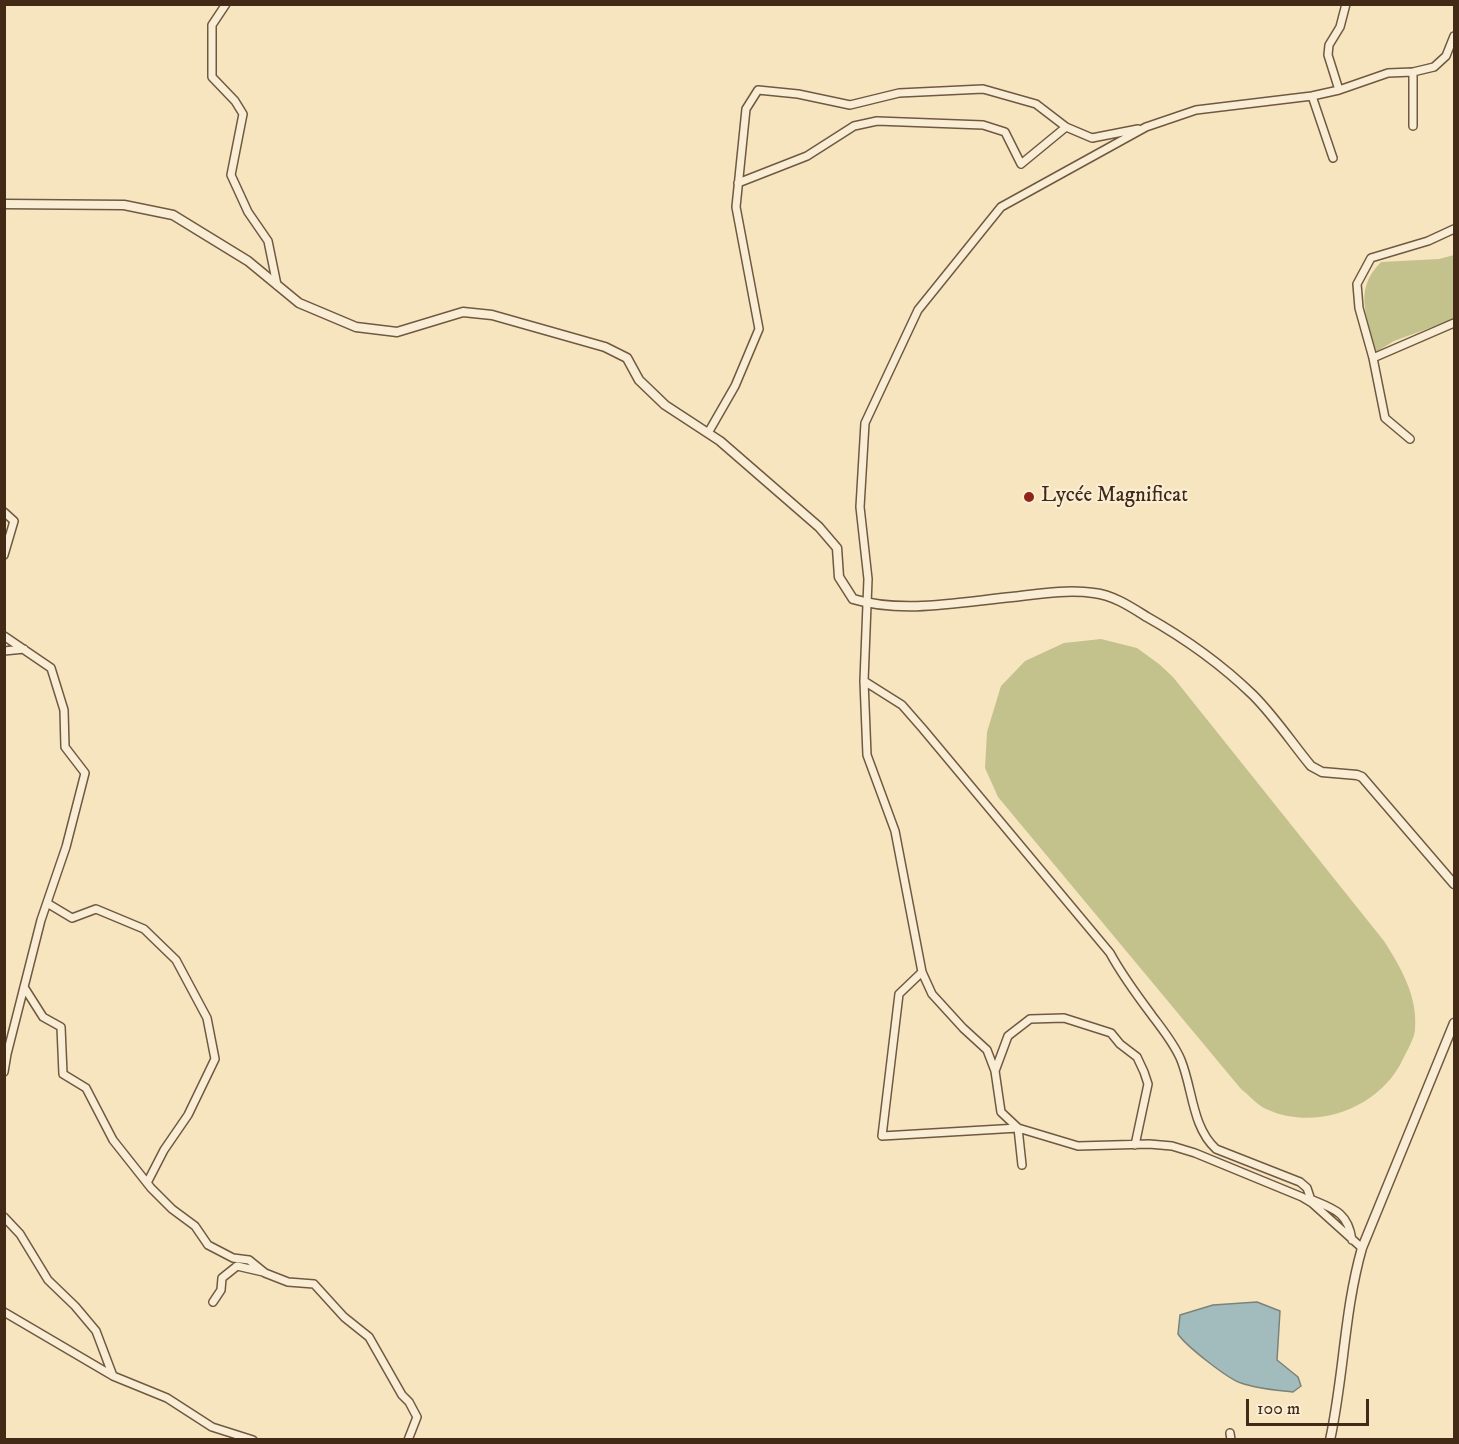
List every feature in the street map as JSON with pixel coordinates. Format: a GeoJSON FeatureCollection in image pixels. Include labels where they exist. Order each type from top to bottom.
{"type":"FeatureCollection","features":[{"type":"Feature","properties":{"kind":"street"},"geometry":{"type":"LineString","coordinates":[[226,4],[212,24],[212,77],[235,101],[243,114],[231,175],[248,212],[268,241],[277,285]]}},
{"type":"Feature","properties":{"kind":"street"},"geometry":{"type":"LineString","coordinates":[[1339,90],[1328,55],[1329,45],[1340,27],[1346,4]]}},
{"type":"Feature","properties":{"kind":"street"},"geometry":{"type":"LineString","coordinates":[[708,433],[735,386],[759,329],[736,207],[746,109],[758,90],[798,94],[850,105],[899,93],[983,89],[1036,104],[1066,127],[1092,138],[1146,127],[1196,110],[1312,96],[1339,90],[1388,73],[1413,72],[1434,67],[1446,56],[1455,36]]}},
{"type":"Feature","properties":{"kind":"street"},"geometry":{"type":"LineString","coordinates":[[1413,72],[1413,126]]}},
{"type":"Feature","properties":{"kind":"street"},"geometry":{"type":"LineString","coordinates":[[1312,96],[1333,158]]}},
{"type":"Feature","properties":{"kind":"street"},"geometry":{"type":"LineString","coordinates":[[738,183],[807,156],[854,126],[877,121],[983,125],[1005,132],[1021,164],[1066,127]]}},
{"type":"Feature","properties":{"kind":"street"},"geometry":{"type":"LineString","coordinates":[[1022,1165],[1018,1128],[1001,1112],[995,1071],[987,1050],[932,994],[921,972],[895,831],[867,755],[864,681],[868,579],[860,507],[865,423],[918,310],[1001,207],[1146,127]]}},
{"type":"Feature","properties":{"kind":"street"},"geometry":{"type":"LineString","coordinates":[[4,204],[124,205],[173,215],[248,261],[299,303],[356,327],[397,332],[463,312],[492,315],[606,347],[627,358],[639,380],[665,405],[729,448],[819,527],[837,548],[840,577],[853,599],[866,603],[908,606],[1049,592],[1094,593],[1118,600],[1189,641],[1222,667],[1255,697],[1311,766],[1322,772],[1362,777],[1455,884]]}},
{"type":"Feature","properties":{"kind":"street"},"geometry":{"type":"LineString","coordinates":[[1410,439],[1385,418],[1373,358],[1359,308],[1357,284],[1371,258],[1428,241],[1455,229]]}},
{"type":"Feature","properties":{"kind":"street"},"geometry":{"type":"LineString","coordinates":[[1373,358],[1455,323]]}},
{"type":"Feature","properties":{"kind":"street"},"geometry":{"type":"LineString","coordinates":[[4,512],[14,521],[4,555]]}},
{"type":"Feature","properties":{"kind":"street"},"geometry":{"type":"LineString","coordinates":[[4,636],[51,668],[64,710],[64,747],[85,773],[66,847],[47,903],[24,987],[4,1072]]}},
{"type":"Feature","properties":{"kind":"street"},"geometry":{"type":"LineString","coordinates":[[4,651],[24,649]]}},
{"type":"Feature","properties":{"kind":"street"},"geometry":{"type":"LineString","coordinates":[[864,681],[902,705],[1110,953],[1121,974],[1171,1041],[1181,1060],[1200,1127],[1206,1140],[1216,1149],[1300,1182],[1307,1188],[1311,1201],[1362,1248]]}},
{"type":"Feature","properties":{"kind":"street"},"geometry":{"type":"LineString","coordinates":[[47,903],[72,918],[96,909],[144,929],[176,960],[207,1018],[215,1059],[188,1115],[164,1150],[147,1183]]}},
{"type":"Feature","properties":{"kind":"street"},"geometry":{"type":"LineString","coordinates":[[921,972],[899,994],[882,1136],[1018,1128],[1078,1146],[1172,1146],[1195,1153],[1345,1216],[1352,1240]]}},
{"type":"Feature","properties":{"kind":"street"},"geometry":{"type":"LineString","coordinates":[[24,987],[43,1017],[61,1027],[63,1074],[86,1088],[113,1140],[147,1183],[172,1209],[195,1226],[208,1245],[233,1258],[249,1260],[265,1273]]}},
{"type":"Feature","properties":{"kind":"street"},"geometry":{"type":"LineString","coordinates":[[995,1071],[1008,1036],[1030,1019],[1064,1018],[1111,1033],[1120,1044],[1137,1057],[1148,1084],[1136,1145]]}},
{"type":"Feature","properties":{"kind":"street"},"geometry":{"type":"LineString","coordinates":[[1330,1440],[1337,1409],[1353,1278],[1362,1248],[1455,1023]]}},
{"type":"Feature","properties":{"kind":"street"},"geometry":{"type":"LineString","coordinates":[[4,1217],[21,1234],[48,1280],[75,1306],[96,1331],[113,1376]]}},
{"type":"Feature","properties":{"kind":"street"},"geometry":{"type":"LineString","coordinates":[[213,1302],[221,1290],[222,1278],[237,1266],[288,1282],[314,1284],[344,1317],[369,1337],[402,1395],[410,1402],[417,1417],[408,1440]]}},
{"type":"Feature","properties":{"kind":"street"},"geometry":{"type":"LineString","coordinates":[[4,1312],[113,1376],[167,1398],[212,1427],[253,1440]]}},
{"type":"Feature","properties":{"kind":"shaded area"},"geometry":{"type":"Polygon","coordinates":[[[1454,255],[1454,319],[1394,341],[1376,352],[1365,305],[1367,283],[1372,273],[1381,262],[1439,259],[1454,255]]]}},
{"type":"Feature","properties":{"kind":"shaded area"},"geometry":{"type":"Polygon","coordinates":[[[1101,639],[1137,648],[1173,677],[1384,941],[1396,962],[1407,983],[1414,1006],[1414,1034],[1393,1076],[1379,1091],[1363,1102],[1345,1111],[1305,1118],[1266,1109],[1256,1102],[1241,1089],[998,797],[985,768],[987,732],[1001,686],[1025,661],[1064,643],[1101,639]]]}},
{"type":"Feature","properties":{"kind":"water"},"geometry":{"type":"Polygon","coordinates":[[[1257,1302],[1280,1311],[1277,1360],[1298,1377],[1301,1386],[1293,1392],[1254,1387],[1235,1380],[1198,1354],[1178,1334],[1180,1315],[1213,1305],[1257,1302]]]}},
{"type":"Feature","properties":{"kind":"place","name":"Lycée Magnificat"},"geometry":{"type":"Point","coordinates":[1029,497]}}]}
